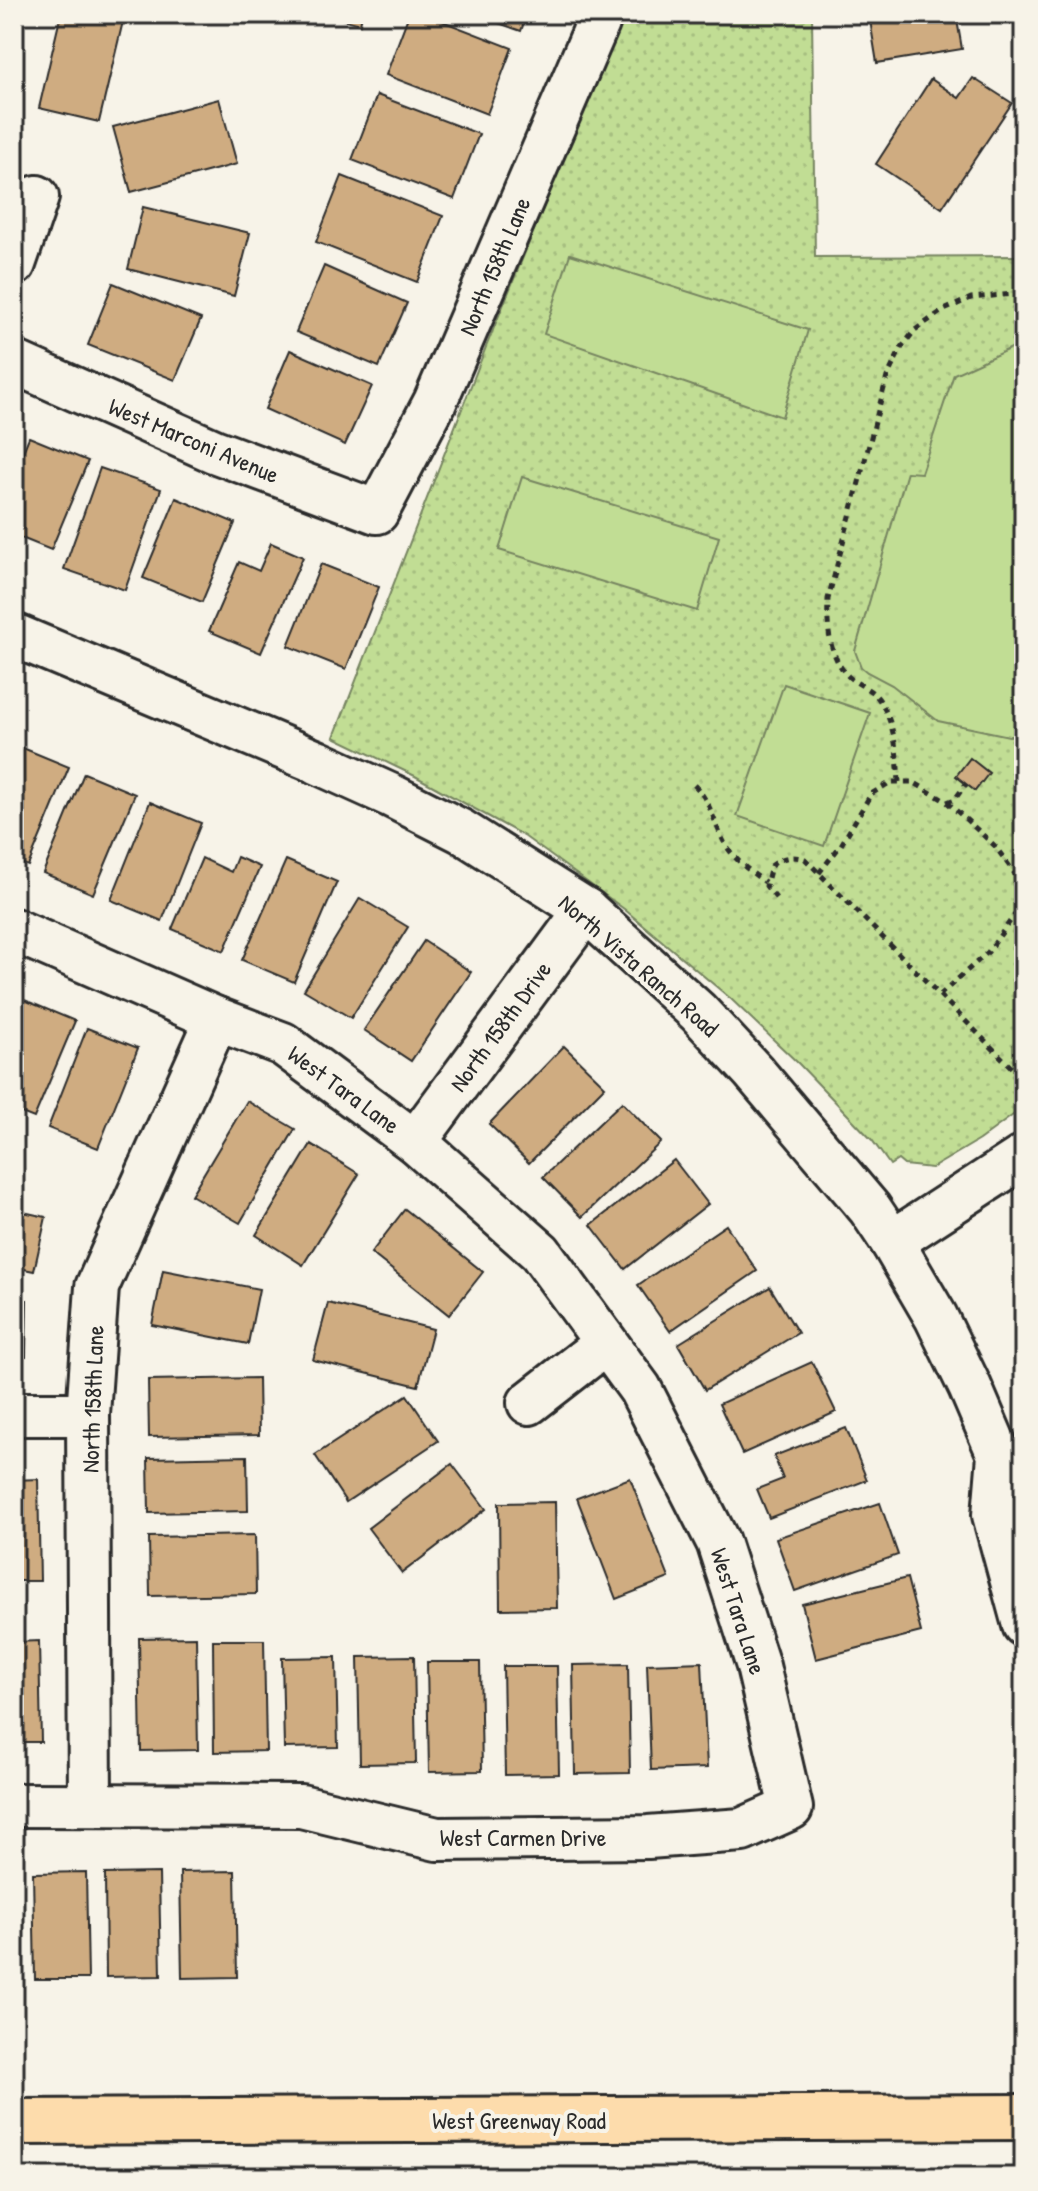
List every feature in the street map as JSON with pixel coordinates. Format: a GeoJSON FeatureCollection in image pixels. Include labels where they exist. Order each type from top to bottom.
{"type":"FeatureCollection","features":[{"type":"Feature","properties":{"kind":"main road","name":"West Greenway Road"},"geometry":{"type":"LineString","coordinates":[[14,2122],[1024,2117]]}},
{"type":"Feature","properties":{"kind":"street","name":"North 158th Lane"},"geometry":{"type":"LineString","coordinates":[[377,512],[435,402],[600,14]]}},
{"type":"Feature","properties":{"kind":"street"},"geometry":{"type":"LineString","coordinates":[[14,264],[37,197]]}},
{"type":"Feature","properties":{"kind":"street","name":"West Marconi Avenue"},"geometry":{"type":"LineString","coordinates":[[14,362],[214,451],[377,512]]}},
{"type":"Feature","properties":{"kind":"street","name":"North Vista Ranch Road"},"geometry":{"type":"LineString","coordinates":[[14,635],[302,755],[461,831],[586,910],[698,1012],[870,1209],[943,1331],[970,1387],[1016,1458],[994,1515],[1024,1625]]}},
{"type":"Feature","properties":{"kind":"street","name":"North 158th Drive"},"geometry":{"type":"LineString","coordinates":[[415,1142],[586,910]]}},
{"type":"Feature","properties":{"kind":"street","name":"West Tara Lane"},"geometry":{"type":"LineString","coordinates":[[14,930],[217,1019],[283,1044],[415,1142],[540,1252],[640,1389],[718,1542],[758,1666],[791,1808]]}},
{"type":"Feature","properties":{"kind":"street","name":"North 158th Lane"},"geometry":{"type":"LineString","coordinates":[[90,1805],[88,1414],[97,1287],[217,1019]]}},
{"type":"Feature","properties":{"kind":"street"},"geometry":{"type":"LineString","coordinates":[[892,1242],[1024,1156]]}},
{"type":"Feature","properties":{"kind":"street"},"geometry":{"type":"LineString","coordinates":[[529,1403],[606,1343]]}},
{"type":"Feature","properties":{"kind":"street"},"geometry":{"type":"LineString","coordinates":[[14,1414],[88,1414]]}},
{"type":"Feature","properties":{"kind":"street","name":"West Carmen Drive"},"geometry":{"type":"LineString","coordinates":[[14,1805],[301,1806],[437,1839],[648,1837],[742,1830],[791,1808]]}},
{"type":"Feature","properties":{"kind":"path"},"geometry":{"type":"LineString","coordinates":[[899,782],[897,748],[888,717],[876,696],[848,676],[836,659],[827,627],[828,599],[887,377],[902,347],[915,330],[942,311],[971,298],[1024,293]]}},
{"type":"Feature","properties":{"kind":"path"},"geometry":{"type":"LineString","coordinates":[[819,873],[841,845],[871,794],[891,782],[913,782],[947,802],[995,846],[1021,878],[1024,894]]}},
{"type":"Feature","properties":{"kind":"path"},"geometry":{"type":"LineString","coordinates":[[947,802],[955,799],[966,784]]}},
{"type":"Feature","properties":{"kind":"path"},"geometry":{"type":"LineString","coordinates":[[694,785],[708,802],[715,823],[734,856],[765,882],[776,898]]}},
{"type":"Feature","properties":{"kind":"path"},"geometry":{"type":"LineString","coordinates":[[765,882],[777,860],[790,856],[805,859],[1024,1080]]}},
{"type":"Feature","properties":{"kind":"path"},"geometry":{"type":"LineString","coordinates":[[940,995],[988,952],[1024,902]]}},
{"type":"Feature","properties":{"kind":"green space"},"geometry":{"type":"Polygon","coordinates":[[[623,14],[812,14],[815,257],[1024,256],[1024,1107],[979,1140],[932,1168],[904,1165],[898,1160],[890,1165],[872,1140],[731,999],[624,909],[524,836],[415,776],[334,737],[486,347],[623,14]]]}},
{"type":"Feature","properties":{"kind":"green space"},"geometry":{"type":"Polygon","coordinates":[[[570,254],[808,330],[782,417],[544,334],[570,254]]]}},
{"type":"Feature","properties":{"kind":"green space"},"geometry":{"type":"Polygon","coordinates":[[[1020,344],[1024,345],[1024,736],[1009,736],[938,721],[892,685],[861,667],[855,651],[907,472],[921,473],[954,374],[1020,344]]]}},
{"type":"Feature","properties":{"kind":"green space"},"geometry":{"type":"Polygon","coordinates":[[[522,477],[719,537],[697,611],[499,550],[522,477]]]}},
{"type":"Feature","properties":{"kind":"green space"},"geometry":{"type":"Polygon","coordinates":[[[784,684],[870,713],[824,846],[737,816],[784,684]]]}},
{"type":"Feature","properties":{"kind":"building"},"geometry":{"type":"Polygon","coordinates":[[[61,14],[112,14],[124,17],[99,122],[39,108],[61,14]]]}},
{"type":"Feature","properties":{"kind":"building"},"geometry":{"type":"Polygon","coordinates":[[[323,14],[362,14],[360,24],[323,14]]]}},
{"type":"Feature","properties":{"kind":"building"},"geometry":{"type":"Polygon","coordinates":[[[409,14],[424,14],[512,48],[487,114],[386,75],[409,14]]]}},
{"type":"Feature","properties":{"kind":"building"},"geometry":{"type":"Polygon","coordinates":[[[473,14],[527,14],[521,31],[473,14]]]}},
{"type":"Feature","properties":{"kind":"building"},"geometry":{"type":"Polygon","coordinates":[[[869,14],[956,14],[962,49],[877,63],[869,14]]]}},
{"type":"Feature","properties":{"kind":"building"},"geometry":{"type":"Polygon","coordinates":[[[973,78],[1012,103],[942,208],[876,164],[931,79],[959,98],[973,78]]]}},
{"type":"Feature","properties":{"kind":"building"},"geometry":{"type":"Polygon","coordinates":[[[377,95],[479,134],[454,199],[352,160],[377,95]]]}},
{"type":"Feature","properties":{"kind":"building"},"geometry":{"type":"Polygon","coordinates":[[[219,99],[237,164],[131,192],[113,127],[219,99]]]}},
{"type":"Feature","properties":{"kind":"building"},"geometry":{"type":"Polygon","coordinates":[[[342,176],[443,216],[417,282],[316,242],[342,176]]]}},
{"type":"Feature","properties":{"kind":"building"},"geometry":{"type":"Polygon","coordinates":[[[143,207],[250,233],[234,296],[128,269],[143,207]]]}},
{"type":"Feature","properties":{"kind":"building"},"geometry":{"type":"Polygon","coordinates":[[[324,266],[407,303],[379,367],[296,332],[324,266]]]}},
{"type":"Feature","properties":{"kind":"building"},"geometry":{"type":"Polygon","coordinates":[[[113,283],[201,319],[175,380],[88,345],[113,283]]]}},
{"type":"Feature","properties":{"kind":"building"},"geometry":{"type":"Polygon","coordinates":[[[290,350],[372,386],[345,445],[265,409],[290,350]]]}},
{"type":"Feature","properties":{"kind":"building"},"geometry":{"type":"Polygon","coordinates":[[[29,437],[88,461],[51,550],[14,535],[14,474],[29,437]]]}},
{"type":"Feature","properties":{"kind":"building"},"geometry":{"type":"Polygon","coordinates":[[[100,468],[161,489],[125,590],[64,569],[100,468]]]}},
{"type":"Feature","properties":{"kind":"building"},"geometry":{"type":"Polygon","coordinates":[[[176,498],[235,523],[202,602],[143,578],[176,498]]]}},
{"type":"Feature","properties":{"kind":"building"},"geometry":{"type":"Polygon","coordinates":[[[271,543],[303,557],[261,653],[209,631],[239,562],[259,571],[271,543]]]}},
{"type":"Feature","properties":{"kind":"building"},"geometry":{"type":"Polygon","coordinates":[[[321,564],[379,587],[346,669],[288,646],[321,564]]]}},
{"type":"Feature","properties":{"kind":"building"},"geometry":{"type":"Polygon","coordinates":[[[18,746],[69,767],[28,866],[14,860],[14,757],[18,746]]]}},
{"type":"Feature","properties":{"kind":"building"},"geometry":{"type":"Polygon","coordinates":[[[970,758],[989,773],[975,791],[956,776],[970,758]]]}},
{"type":"Feature","properties":{"kind":"building"},"geometry":{"type":"Polygon","coordinates":[[[84,773],[135,794],[93,894],[43,873],[84,773]]]}},
{"type":"Feature","properties":{"kind":"building"},"geometry":{"type":"Polygon","coordinates":[[[150,802],[201,823],[162,921],[111,900],[150,802]]]}},
{"type":"Feature","properties":{"kind":"building"},"geometry":{"type":"Polygon","coordinates":[[[237,857],[260,867],[224,951],[172,929],[202,858],[231,872],[237,857]]]}},
{"type":"Feature","properties":{"kind":"building"},"geometry":{"type":"Polygon","coordinates":[[[286,860],[337,882],[294,982],[242,960],[286,860]]]}},
{"type":"Feature","properties":{"kind":"building"},"geometry":{"type":"Polygon","coordinates":[[[360,898],[408,927],[351,1018],[304,990],[360,898]]]}},
{"type":"Feature","properties":{"kind":"building"},"geometry":{"type":"Polygon","coordinates":[[[424,941],[471,972],[411,1061],[364,1030],[424,941]]]}},
{"type":"Feature","properties":{"kind":"building"},"geometry":{"type":"Polygon","coordinates":[[[22,999],[75,1021],[34,1118],[14,1110],[14,1017],[22,999]]]}},
{"type":"Feature","properties":{"kind":"building"},"geometry":{"type":"Polygon","coordinates":[[[87,1028],[138,1048],[98,1148],[48,1128],[87,1028]]]}},
{"type":"Feature","properties":{"kind":"building"},"geometry":{"type":"Polygon","coordinates":[[[564,1046],[605,1086],[529,1163],[489,1124],[564,1046]]]}},
{"type":"Feature","properties":{"kind":"building"},"geometry":{"type":"Polygon","coordinates":[[[247,1101],[295,1129],[240,1223],[191,1195],[247,1101]]]}},
{"type":"Feature","properties":{"kind":"building"},"geometry":{"type":"Polygon","coordinates":[[[622,1102],[661,1142],[582,1217],[543,1177],[622,1102]]]}},
{"type":"Feature","properties":{"kind":"building"},"geometry":{"type":"Polygon","coordinates":[[[311,1144],[359,1174],[303,1265],[256,1235],[311,1144]]]}},
{"type":"Feature","properties":{"kind":"building"},"geometry":{"type":"Polygon","coordinates":[[[674,1160],[708,1204],[625,1269],[591,1225],[674,1160]]]}},
{"type":"Feature","properties":{"kind":"building"},"geometry":{"type":"Polygon","coordinates":[[[405,1209],[483,1272],[449,1315],[371,1253],[405,1209]]]}},
{"type":"Feature","properties":{"kind":"building"},"geometry":{"type":"Polygon","coordinates":[[[14,1210],[46,1217],[34,1271],[14,1267],[14,1210]]]}},
{"type":"Feature","properties":{"kind":"building"},"geometry":{"type":"Polygon","coordinates":[[[726,1225],[757,1271],[670,1331],[638,1285],[726,1225]]]}},
{"type":"Feature","properties":{"kind":"building"},"geometry":{"type":"Polygon","coordinates":[[[163,1270],[259,1289],[248,1344],[152,1325],[163,1270]]]}},
{"type":"Feature","properties":{"kind":"building"},"geometry":{"type":"Polygon","coordinates":[[[770,1287],[798,1333],[705,1390],[678,1344],[770,1287]]]}},
{"type":"Feature","properties":{"kind":"building"},"geometry":{"type":"Polygon","coordinates":[[[14,1300],[27,1300],[26,1357],[14,1357],[14,1300]]]}},
{"type":"Feature","properties":{"kind":"building"},"geometry":{"type":"Polygon","coordinates":[[[328,1303],[433,1329],[418,1386],[313,1360],[328,1303]]]}},
{"type":"Feature","properties":{"kind":"building"},"geometry":{"type":"Polygon","coordinates":[[[812,1362],[836,1412],[742,1454],[719,1404],[812,1362]]]}},
{"type":"Feature","properties":{"kind":"building"},"geometry":{"type":"Polygon","coordinates":[[[258,1378],[259,1435],[149,1437],[148,1380],[258,1378]]]}},
{"type":"Feature","properties":{"kind":"building"},"geometry":{"type":"Polygon","coordinates":[[[407,1395],[438,1441],[346,1502],[315,1455],[407,1395]]]}},
{"type":"Feature","properties":{"kind":"building"},"geometry":{"type":"Polygon","coordinates":[[[846,1428],[867,1480],[769,1518],[757,1489],[783,1479],[774,1456],[846,1428]]]}},
{"type":"Feature","properties":{"kind":"building"},"geometry":{"type":"Polygon","coordinates":[[[247,1456],[248,1511],[149,1513],[148,1458],[247,1456]]]}},
{"type":"Feature","properties":{"kind":"building"},"geometry":{"type":"Polygon","coordinates":[[[452,1464],[486,1509],[402,1573],[368,1528],[452,1464]]]}},
{"type":"Feature","properties":{"kind":"building"},"geometry":{"type":"Polygon","coordinates":[[[630,1478],[669,1578],[616,1599],[577,1498],[630,1478]]]}},
{"type":"Feature","properties":{"kind":"building"},"geometry":{"type":"Polygon","coordinates":[[[38,1479],[40,1581],[14,1581],[14,1480],[38,1479]]]}},
{"type":"Feature","properties":{"kind":"building"},"geometry":{"type":"Polygon","coordinates":[[[555,1502],[557,1608],[500,1609],[499,1503],[555,1502]]]}},
{"type":"Feature","properties":{"kind":"building"},"geometry":{"type":"Polygon","coordinates":[[[880,1503],[898,1555],[795,1591],[776,1538],[880,1503]]]}},
{"type":"Feature","properties":{"kind":"building"},"geometry":{"type":"Polygon","coordinates":[[[255,1535],[256,1594],[150,1596],[149,1537],[255,1535]]]}},
{"type":"Feature","properties":{"kind":"building"},"geometry":{"type":"Polygon","coordinates":[[[907,1578],[921,1632],[816,1659],[802,1604],[907,1578]]]}},
{"type":"Feature","properties":{"kind":"building"},"geometry":{"type":"Polygon","coordinates":[[[196,1637],[198,1750],[141,1751],[139,1638],[196,1637]]]}},
{"type":"Feature","properties":{"kind":"building"},"geometry":{"type":"Polygon","coordinates":[[[213,1640],[264,1640],[266,1751],[214,1752],[213,1640]]]}},
{"type":"Feature","properties":{"kind":"building"},"geometry":{"type":"Polygon","coordinates":[[[39,1641],[41,1742],[14,1742],[14,1642],[39,1641]]]}},
{"type":"Feature","properties":{"kind":"building"},"geometry":{"type":"Polygon","coordinates":[[[414,1656],[416,1763],[360,1764],[358,1657],[414,1656]]]}},
{"type":"Feature","properties":{"kind":"building"},"geometry":{"type":"Polygon","coordinates":[[[336,1657],[338,1747],[284,1748],[282,1658],[336,1657]]]}},
{"type":"Feature","properties":{"kind":"building"},"geometry":{"type":"Polygon","coordinates":[[[427,1662],[480,1662],[482,1771],[429,1772],[427,1662]]]}},
{"type":"Feature","properties":{"kind":"building"},"geometry":{"type":"Polygon","coordinates":[[[702,1662],[707,1768],[651,1770],[647,1664],[702,1662]]]}},
{"type":"Feature","properties":{"kind":"building"},"geometry":{"type":"Polygon","coordinates":[[[628,1664],[630,1773],[575,1774],[573,1665],[628,1664]]]}},
{"type":"Feature","properties":{"kind":"building"},"geometry":{"type":"Polygon","coordinates":[[[503,1666],[557,1666],[559,1774],[505,1775],[503,1666]]]}},
{"type":"Feature","properties":{"kind":"building"},"geometry":{"type":"Polygon","coordinates":[[[235,1871],[237,1977],[182,1978],[180,1872],[235,1871]]]}},
{"type":"Feature","properties":{"kind":"building"},"geometry":{"type":"Polygon","coordinates":[[[14,1872],[17,1872],[19,1979],[14,1979],[14,1872]]]}},
{"type":"Feature","properties":{"kind":"building"},"geometry":{"type":"Polygon","coordinates":[[[86,1872],[88,1979],[35,1979],[33,1873],[86,1872]]]}},
{"type":"Feature","properties":{"kind":"building"},"geometry":{"type":"Polygon","coordinates":[[[159,1873],[161,1976],[106,1977],[105,1874],[159,1873]]]}}]}
